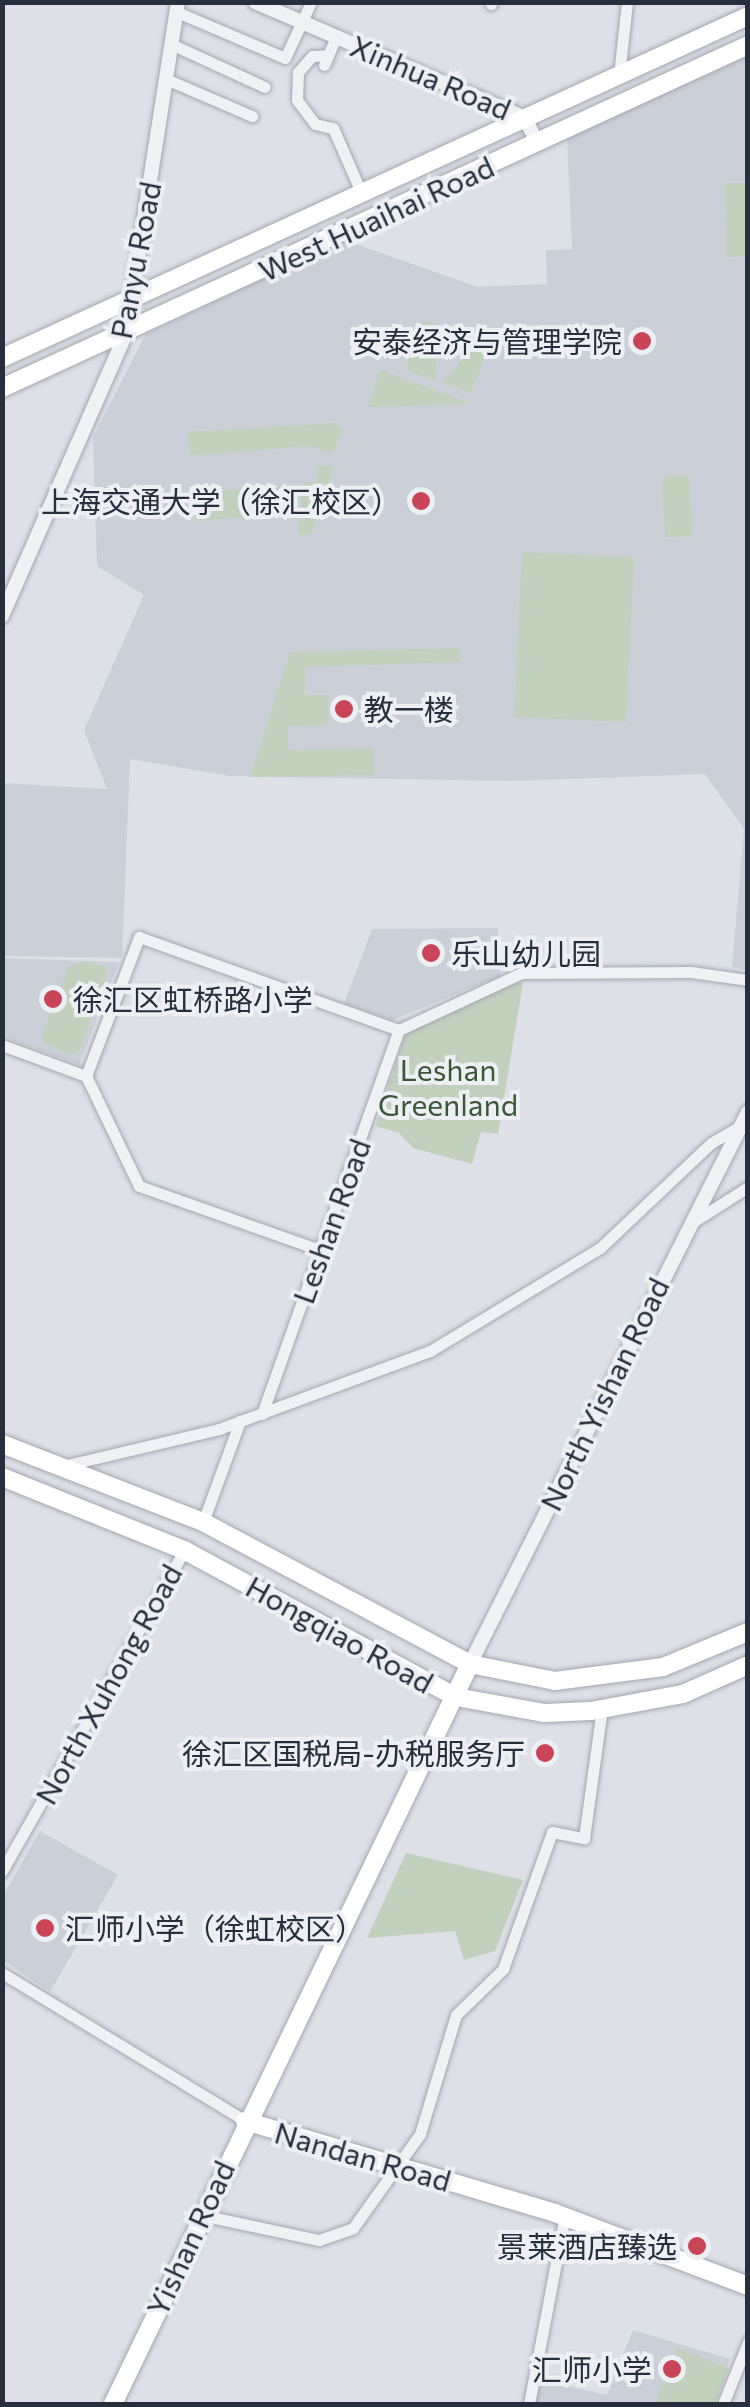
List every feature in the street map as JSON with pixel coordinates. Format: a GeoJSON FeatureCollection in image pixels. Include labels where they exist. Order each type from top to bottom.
{"type":"FeatureCollection","features":[{"type":"Feature","properties":{"kind":"main road","name":"West Huaihai Road"},"geometry":{"type":"LineString","coordinates":[[2,358],[748,16]]}},
{"type":"Feature","properties":{"kind":"main road","name":"West Huaihai Road"},"geometry":{"type":"LineString","coordinates":[[2,388],[748,45]]}},
{"type":"Feature","properties":{"kind":"main road","name":"Hongqiao Road"},"geometry":{"type":"LineString","coordinates":[[2,1444],[203,1522],[470,1664],[555,1680],[664,1666],[748,1632]]}},
{"type":"Feature","properties":{"kind":"main road","name":"Hongqiao Road"},"geometry":{"type":"LineString","coordinates":[[2,1477],[184,1550],[456,1697],[544,1713],[602,1709],[683,1694],[748,1665]]}},
{"type":"Feature","properties":{"kind":"main road","name":"Yishan Road"},"geometry":{"type":"LineString","coordinates":[[113,2404],[246,2121],[470,1664]]}},
{"type":"Feature","properties":{"kind":"main road","name":"Nandan Road"},"geometry":{"type":"LineString","coordinates":[[246,2121],[565,2216],[748,2286]]}},
{"type":"Feature","properties":{"kind":"street","name":"Xinhua Road"},"geometry":{"type":"LineString","coordinates":[[255,2],[525,118],[538,143]]}},
{"type":"Feature","properties":{"kind":"street"},"geometry":{"type":"LineString","coordinates":[[178,7],[285,58],[311,2]]}},
{"type":"Feature","properties":{"kind":"street"},"geometry":{"type":"LineString","coordinates":[[619,74],[627,2]]}},
{"type":"Feature","properties":{"kind":"street","name":"Panyu Road"},"geometry":{"type":"LineString","coordinates":[[2,616],[126,334],[178,7]]}},
{"type":"Feature","properties":{"kind":"street"},"geometry":{"type":"LineString","coordinates":[[336,37],[326,60],[312,56],[298,72],[297,100],[315,124],[334,128],[362,192]]}},
{"type":"Feature","properties":{"kind":"street"},"geometry":{"type":"LineString","coordinates":[[172,44],[266,87]]}},
{"type":"Feature","properties":{"kind":"street"},"geometry":{"type":"LineString","coordinates":[[166,78],[252,116]]}},
{"type":"Feature","properties":{"kind":"street"},"geometry":{"type":"LineString","coordinates":[[86,1076],[139,938],[399,1030],[521,973],[691,972],[748,980]]}},
{"type":"Feature","properties":{"kind":"street","name":"Leshan Road"},"geometry":{"type":"LineString","coordinates":[[262,1414],[399,1030]]}},
{"type":"Feature","properties":{"kind":"street"},"geometry":{"type":"LineString","coordinates":[[2,1045],[86,1076],[139,1186],[320,1250]]}},
{"type":"Feature","properties":{"kind":"street"},"geometry":{"type":"LineString","coordinates":[[63,1466],[262,1414],[396,1366],[514,1306],[600,1248],[710,1143],[744,1119]]}},
{"type":"Feature","properties":{"kind":"street","name":"North Yishan Road"},"geometry":{"type":"LineString","coordinates":[[470,1664],[744,1119]]}},
{"type":"Feature","properties":{"kind":"street"},"geometry":{"type":"LineString","coordinates":[[689,1224],[748,1187]]}},
{"type":"Feature","properties":{"kind":"street"},"geometry":{"type":"LineString","coordinates":[[203,1522],[240,1421]]}},
{"type":"Feature","properties":{"kind":"street","name":"North Xuhong Road"},"geometry":{"type":"LineString","coordinates":[[2,1871],[184,1550]]}},
{"type":"Feature","properties":{"kind":"street"},"geometry":{"type":"LineString","coordinates":[[201,2215],[332,2240],[352,2228],[425,2124],[452,2025],[462,2007],[503,1969],[552,1832],[584,1838],[602,1709]]}},
{"type":"Feature","properties":{"kind":"street","name":"Nandan Road"},"geometry":{"type":"LineString","coordinates":[[2,1973],[246,2121]]}},
{"type":"Feature","properties":{"kind":"street"},"geometry":{"type":"LineString","coordinates":[[529,2404],[565,2216]]}},
{"type":"Feature","properties":{"kind":"street"},"geometry":{"type":"LineString","coordinates":[[723,2404],[748,2342]]}},
{"type":"Feature","properties":{"kind":"shaded area","name":"上海交通大学（徐汇校区）"},"geometry":{"type":"Polygon","coordinates":[[[747,57],[747,970],[732,967],[744,829],[705,774],[513,781],[230,776],[130,759],[122,958],[3,956],[2,783],[107,789],[84,730],[144,595],[97,566],[93,437],[145,335],[344,240],[478,287],[547,284],[546,250],[572,249],[567,137],[747,57]]]}},
{"type":"Feature","properties":{"kind":"shaded area","name":"乐山幼儿园"},"geometry":{"type":"Polygon","coordinates":[[[498,928],[500,976],[393,1020],[344,1004],[372,929],[498,928]]]}},
{"type":"Feature","properties":{"kind":"shaded area","name":"徐汇区虹桥路小学"},"geometry":{"type":"Polygon","coordinates":[[[2,958],[119,962],[79,1065],[3,1037],[2,958]]]}},
{"type":"Feature","properties":{"kind":"shaded area","name":"汇师小学（徐虹校区）"},"geometry":{"type":"Polygon","coordinates":[[[40,1831],[118,1875],[50,1992],[3,1960],[3,1896],[40,1831]]]}},
{"type":"Feature","properties":{"kind":"shaded area","name":"汇师小学"},"geometry":{"type":"Polygon","coordinates":[[[633,2330],[730,2359],[713,2404],[530,2404],[533,2378],[607,2395],[633,2330]]]}},
{"type":"Feature","properties":{"kind":"green space"},"geometry":{"type":"Polygon","coordinates":[[[725,183],[747,183],[747,256],[727,257],[725,183]]]}},
{"type":"Feature","properties":{"kind":"green space"},"geometry":{"type":"Polygon","coordinates":[[[423,320],[455,330],[451,342],[437,345],[436,381],[405,370],[423,320]]]}},
{"type":"Feature","properties":{"kind":"green space"},"geometry":{"type":"Polygon","coordinates":[[[461,331],[491,341],[471,393],[443,383],[466,354],[457,344],[461,331]]]}},
{"type":"Feature","properties":{"kind":"green space"},"geometry":{"type":"Polygon","coordinates":[[[380,370],[472,404],[368,407],[380,370]]]}},
{"type":"Feature","properties":{"kind":"green space"},"geometry":{"type":"Polygon","coordinates":[[[337,423],[343,432],[332,453],[306,446],[190,456],[188,432],[337,423]]]}},
{"type":"Feature","properties":{"kind":"green space"},"geometry":{"type":"Polygon","coordinates":[[[317,466],[334,466],[311,535],[298,534],[303,483],[317,481],[317,466]]]}},
{"type":"Feature","properties":{"kind":"green space"},"geometry":{"type":"Polygon","coordinates":[[[689,476],[692,536],[665,537],[662,477],[689,476]]]}},
{"type":"Feature","properties":{"kind":"green space"},"geometry":{"type":"Polygon","coordinates":[[[294,485],[296,513],[196,521],[193,493],[294,485]]]}},
{"type":"Feature","properties":{"kind":"green space"},"geometry":{"type":"Polygon","coordinates":[[[522,552],[634,557],[626,722],[514,717],[522,552]]]}},
{"type":"Feature","properties":{"kind":"green space"},"geometry":{"type":"Polygon","coordinates":[[[460,648],[460,662],[305,667],[305,695],[328,695],[329,725],[288,726],[288,750],[373,748],[374,775],[250,777],[290,652],[460,648]]]}},
{"type":"Feature","properties":{"kind":"green space"},"geometry":{"type":"Polygon","coordinates":[[[83,961],[105,967],[106,976],[79,1052],[71,1055],[44,1043],[42,1034],[68,967],[83,961]]]}},
{"type":"Feature","properties":{"kind":"green space","name":"Leshan Greenland"},"geometry":{"type":"Polygon","coordinates":[[[516,982],[523,983],[498,1134],[481,1132],[472,1164],[413,1148],[399,1133],[376,1126],[405,1034],[516,982]]]}},
{"type":"Feature","properties":{"kind":"green space"},"geometry":{"type":"Polygon","coordinates":[[[406,1853],[523,1880],[495,1951],[464,1960],[455,1931],[367,1938],[406,1853]]]}},
{"type":"Feature","properties":{"kind":"green space"},"geometry":{"type":"Polygon","coordinates":[[[677,2348],[729,2368],[715,2404],[655,2404],[677,2348]]]}},
{"type":"Feature","properties":{"kind":"place","name":"安泰经济与管理学院"},"geometry":{"type":"Point","coordinates":[642,341]}},
{"type":"Feature","properties":{"kind":"place","name":"上海交通大学（徐汇校区）"},"geometry":{"type":"Point","coordinates":[421,501]}},
{"type":"Feature","properties":{"kind":"place","name":"教一楼"},"geometry":{"type":"Point","coordinates":[344,709]}},
{"type":"Feature","properties":{"kind":"place","name":"乐山幼儿园"},"geometry":{"type":"Point","coordinates":[431,953]}},
{"type":"Feature","properties":{"kind":"place","name":"徐汇区虹桥路小学"},"geometry":{"type":"Point","coordinates":[53,999]}},
{"type":"Feature","properties":{"kind":"place","name":"徐汇区国税局-办税服务厅"},"geometry":{"type":"Point","coordinates":[545,1753]}},
{"type":"Feature","properties":{"kind":"place","name":"汇师小学（徐虹校区）"},"geometry":{"type":"Point","coordinates":[45,1928]}},
{"type":"Feature","properties":{"kind":"place","name":"景莱酒店臻选"},"geometry":{"type":"Point","coordinates":[697,2246]}},
{"type":"Feature","properties":{"kind":"place","name":"汇师小学"},"geometry":{"type":"Point","coordinates":[672,2369]}}]}
